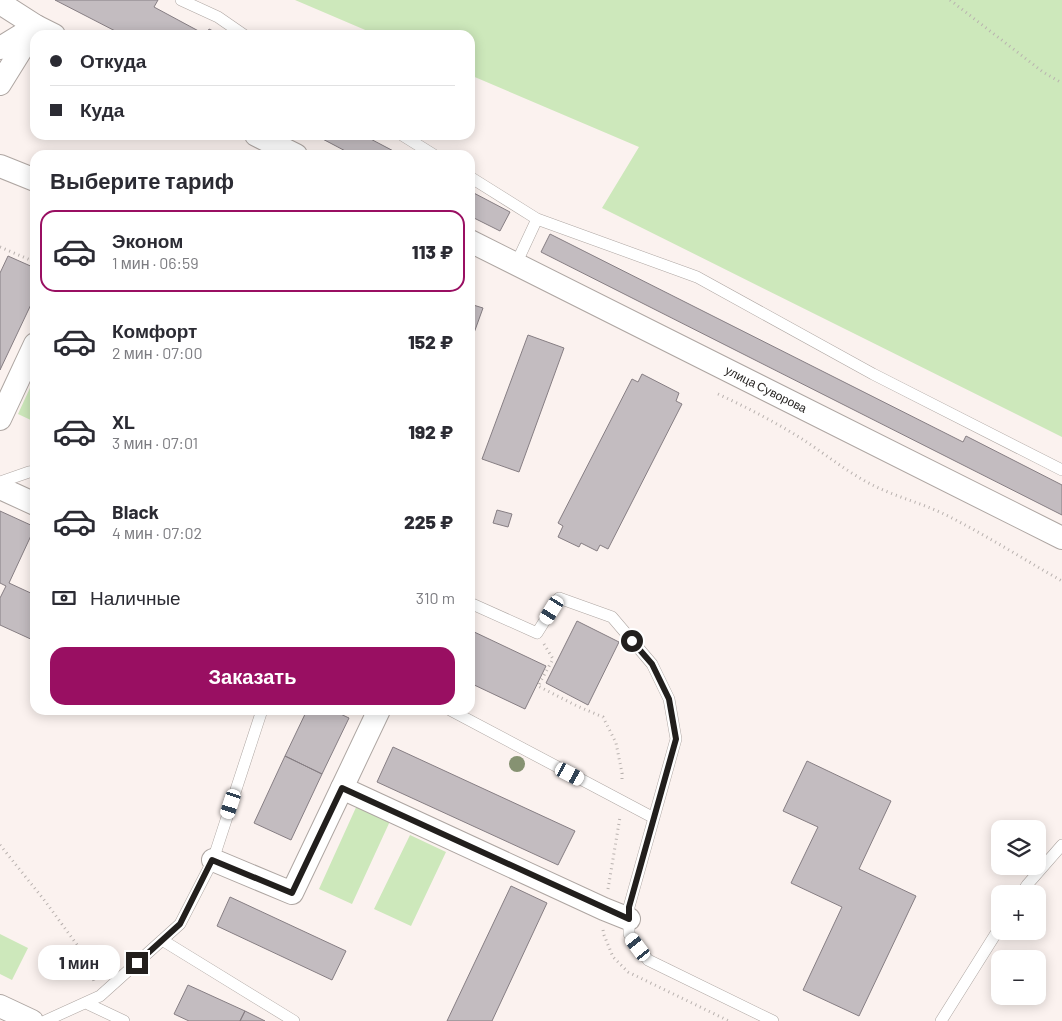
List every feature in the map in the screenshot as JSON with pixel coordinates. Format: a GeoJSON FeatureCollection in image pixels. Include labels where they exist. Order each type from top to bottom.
{"type":"FeatureCollection","features":[{"type":"Feature","properties":{"kind":"street"},"geometry":{"type":"LineString","coordinates":[[0,4],[43,30]]}},
{"type":"Feature","properties":{"kind":"street"},"geometry":{"type":"LineString","coordinates":[[0,48],[30,37]]}},
{"type":"Feature","properties":{"kind":"street"},"geometry":{"type":"LineString","coordinates":[[0,84],[30,49]]}},
{"type":"Feature","properties":{"kind":"street"},"geometry":{"type":"LineString","coordinates":[[266,140],[286,150]]}},
{"type":"Feature","properties":{"kind":"street"},"geometry":{"type":"LineString","coordinates":[[0,166],[30,178]]}},
{"type":"Feature","properties":{"kind":"street","name":"улица Суворова"},"geometry":{"type":"LineString","coordinates":[[475,244],[1062,538]]}},
{"type":"Feature","properties":{"kind":"street"},"geometry":{"type":"LineString","coordinates":[[0,419],[30,355]]}},
{"type":"Feature","properties":{"kind":"street"},"geometry":{"type":"LineString","coordinates":[[0,488],[30,502]]}},
{"type":"Feature","properties":{"kind":"street"},"geometry":{"type":"LineString","coordinates":[[212,860],[292,893],[377,715]]}},
{"type":"Feature","properties":{"kind":"street"},"geometry":{"type":"LineString","coordinates":[[342,788],[629,919]]}},
{"type":"Feature","properties":{"kind":"street"},"geometry":{"type":"LineString","coordinates":[[0,1006],[32,1021]]}},
{"type":"Feature","properties":{"kind":"lane"},"geometry":{"type":"LineString","coordinates":[[181,0],[218,17],[237,30]]}},
{"type":"Feature","properties":{"kind":"lane"},"geometry":{"type":"LineString","coordinates":[[410,140],[426,150]]}},
{"type":"Feature","properties":{"kind":"lane"},"geometry":{"type":"LineString","coordinates":[[475,180],[538,219],[697,277],[872,374],[1062,470]]}},
{"type":"Feature","properties":{"kind":"lane"},"geometry":{"type":"LineString","coordinates":[[516,264],[538,219]]}},
{"type":"Feature","properties":{"kind":"lane"},"geometry":{"type":"LineString","coordinates":[[0,482],[30,472]]}},
{"type":"Feature","properties":{"kind":"lane"},"geometry":{"type":"LineString","coordinates":[[475,605],[537,633],[559,598],[612,617],[652,664],[669,699],[676,739],[629,907],[629,934],[648,960],[772,1021]]}},
{"type":"Feature","properties":{"kind":"lane"},"geometry":{"type":"LineString","coordinates":[[45,1021],[100,996],[180,924],[212,860],[260,715]]}},
{"type":"Feature","properties":{"kind":"lane"},"geometry":{"type":"LineString","coordinates":[[459,715],[654,818]]}},
{"type":"Feature","properties":{"kind":"lane"},"geometry":{"type":"LineString","coordinates":[[1027,885],[1062,845]]}},
{"type":"Feature","properties":{"kind":"lane"},"geometry":{"type":"LineString","coordinates":[[162,940],[294,1021]]}},
{"type":"Feature","properties":{"kind":"lane"},"geometry":{"type":"LineString","coordinates":[[941,1021],[992,940]]}},
{"type":"Feature","properties":{"kind":"lane"},"geometry":{"type":"LineString","coordinates":[[86,1003],[124,1021]]}},
{"type":"Feature","properties":{"kind":"path"},"geometry":{"type":"LineString","coordinates":[[950,0],[1043,72],[1062,83]]}},
{"type":"Feature","properties":{"kind":"path"},"geometry":{"type":"LineString","coordinates":[[0,247],[30,260]]}},
{"type":"Feature","properties":{"kind":"path"},"geometry":{"type":"LineString","coordinates":[[718,394],[752,410],[866,482],[896,496],[945,514],[992,539],[1062,581]]}},
{"type":"Feature","properties":{"kind":"path"},"geometry":{"type":"LineString","coordinates":[[537,633],[553,658],[538,686],[603,717],[616,743],[622,773],[622,801],[619,828],[602,918],[604,936],[613,957],[628,972],[729,1021]]}},
{"type":"Feature","properties":{"kind":"path"},"geometry":{"type":"LineString","coordinates":[[0,845],[45,901],[83,954],[100,996]]}},
{"type":"Feature","properties":{"kind":"green space"},"geometry":{"type":"Polygon","coordinates":[[[295,0],[1062,0],[1062,437],[602,208],[639,147],[475,77],[475,30],[365,30],[295,0]]]}},
{"type":"Feature","properties":{"kind":"green space"},"geometry":{"type":"Polygon","coordinates":[[[30,388],[30,420],[18,414],[30,388]]]}},
{"type":"Feature","properties":{"kind":"green space"},"geometry":{"type":"Polygon","coordinates":[[[358,803],[391,819],[352,904],[319,889],[358,803]]]}},
{"type":"Feature","properties":{"kind":"green space"},"geometry":{"type":"Polygon","coordinates":[[[410,835],[446,852],[411,926],[374,909],[410,835]]]}},
{"type":"Feature","properties":{"kind":"green space"},"geometry":{"type":"Polygon","coordinates":[[[0,934],[28,948],[12,980],[0,974],[0,934]]]}},
{"type":"Feature","properties":{"kind":"building"},"geometry":{"type":"Polygon","coordinates":[[[55,0],[158,0],[154,7],[197,30],[113,30],[55,0]]]}},
{"type":"Feature","properties":{"kind":"building"},"geometry":{"type":"Polygon","coordinates":[[[324,140],[372,140],[392,150],[344,150],[324,140]]]}},
{"type":"Feature","properties":{"kind":"building"},"geometry":{"type":"Polygon","coordinates":[[[475,194],[510,212],[500,231],[475,218],[475,194]]]}},
{"type":"Feature","properties":{"kind":"building"},"geometry":{"type":"Polygon","coordinates":[[[550,234],[963,442],[966,436],[1062,485],[1062,515],[541,252],[550,234]]]}},
{"type":"Feature","properties":{"kind":"building"},"geometry":{"type":"Polygon","coordinates":[[[8,256],[30,266],[30,307],[0,370],[0,273],[8,256]]]}},
{"type":"Feature","properties":{"kind":"building"},"geometry":{"type":"Polygon","coordinates":[[[475,306],[483,308],[475,330],[475,306]]]}},
{"type":"Feature","properties":{"kind":"building"},"geometry":{"type":"Polygon","coordinates":[[[528,335],[564,348],[519,472],[482,459],[528,335]]]}},
{"type":"Feature","properties":{"kind":"building"},"geometry":{"type":"Polygon","coordinates":[[[642,374],[679,393],[676,401],[682,404],[608,549],[600,545],[597,551],[581,543],[579,547],[558,537],[563,526],[558,523],[632,379],[638,382],[642,374]]]}},
{"type":"Feature","properties":{"kind":"building"},"geometry":{"type":"Polygon","coordinates":[[[497,510],[512,514],[508,527],[493,523],[497,510]]]}},
{"type":"Feature","properties":{"kind":"building"},"geometry":{"type":"Polygon","coordinates":[[[0,511],[30,525],[30,538],[9,583],[30,593],[30,639],[0,625],[0,598],[6,586],[0,583],[0,511]]]}},
{"type":"Feature","properties":{"kind":"building"},"geometry":{"type":"Polygon","coordinates":[[[577,621],[619,642],[588,705],[546,683],[577,621]]]}},
{"type":"Feature","properties":{"kind":"building"},"geometry":{"type":"Polygon","coordinates":[[[475,632],[546,666],[525,709],[475,685],[475,632]]]}},
{"type":"Feature","properties":{"kind":"building"},"geometry":{"type":"Polygon","coordinates":[[[305,715],[343,715],[349,718],[322,774],[285,756],[305,715]]]}},
{"type":"Feature","properties":{"kind":"building"},"geometry":{"type":"Polygon","coordinates":[[[393,747],[575,831],[558,865],[377,782],[393,747]]]}},
{"type":"Feature","properties":{"kind":"building"},"geometry":{"type":"Polygon","coordinates":[[[285,756],[322,774],[291,840],[254,823],[285,756]]]}},
{"type":"Feature","properties":{"kind":"building"},"geometry":{"type":"Polygon","coordinates":[[[807,761],[891,801],[859,869],[916,896],[859,1016],[803,990],[842,907],[791,883],[818,827],[783,811],[807,761]]]}},
{"type":"Feature","properties":{"kind":"building"},"geometry":{"type":"Polygon","coordinates":[[[511,886],[547,903],[492,1021],[447,1021],[511,886]]]}},
{"type":"Feature","properties":{"kind":"building"},"geometry":{"type":"Polygon","coordinates":[[[230,897],[346,951],[332,980],[217,926],[230,897]]]}},
{"type":"Feature","properties":{"kind":"building"},"geometry":{"type":"Polygon","coordinates":[[[188,985],[245,1011],[240,1021],[189,1021],[174,1014],[188,985]]]}},
{"type":"Feature","properties":{"kind":"building"},"geometry":{"type":"Polygon","coordinates":[[[245,1011],[265,1021],[240,1021],[245,1011]]]}},
{"type":"Feature","properties":{"kind":"route"},"geometry":{"type":"LineString","coordinates":[[137,963],[180,924],[212,860],[292,893],[342,788],[629,919],[629,907],[676,739],[669,699],[652,664],[632,641]]}}]}
